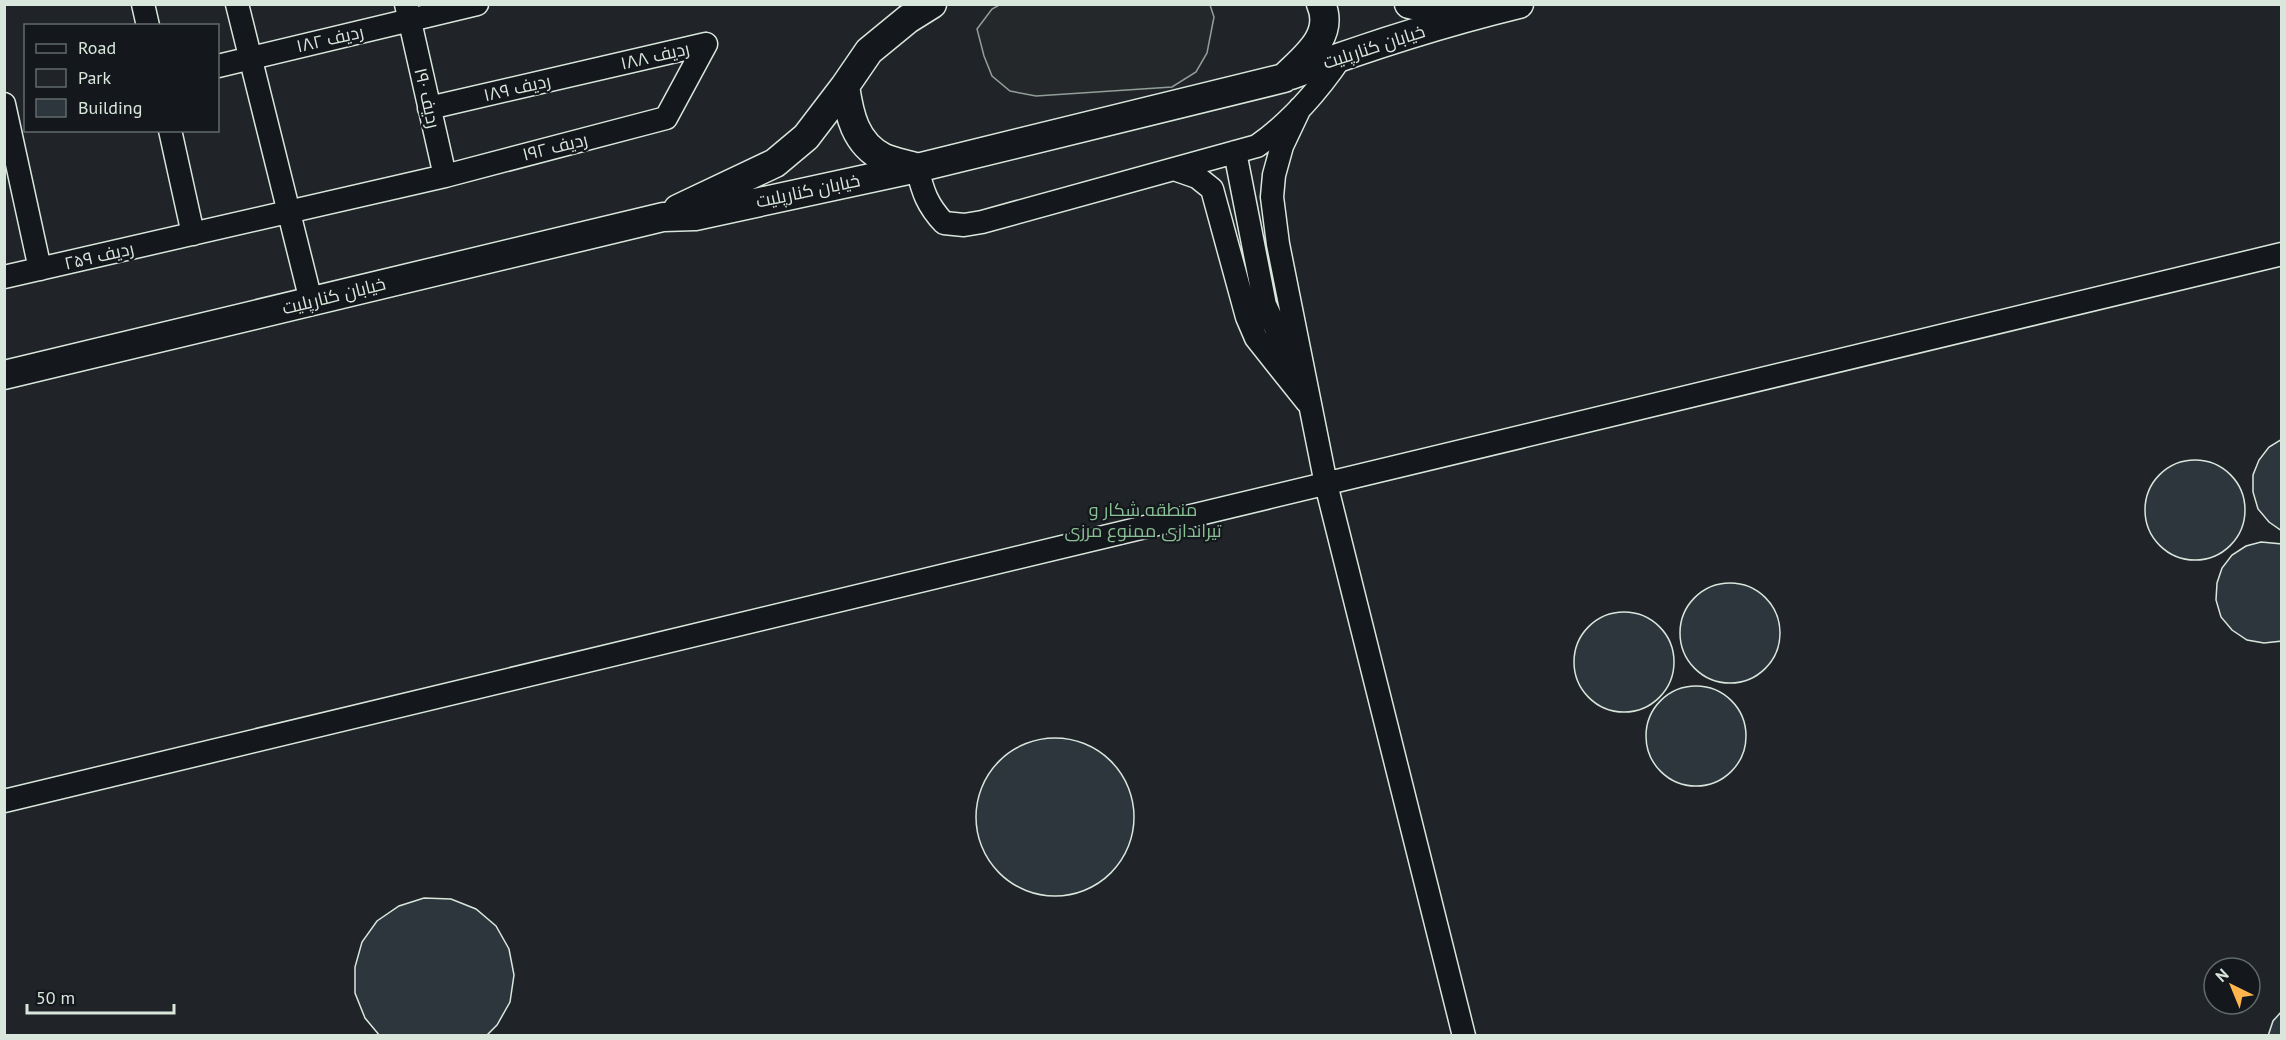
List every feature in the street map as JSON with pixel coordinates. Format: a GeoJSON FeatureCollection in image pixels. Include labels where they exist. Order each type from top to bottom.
{"type":"FeatureCollection","features":[{"type":"Feature","properties":{"kind":"main road","name":"خیابان کنارپلیت"},"geometry":{"type":"LineString","coordinates":[[663,217],[775,163],[806,137],[845,86],[868,51],[908,19],[932,4]]}},
{"type":"Feature","properties":{"kind":"main road"},"geometry":{"type":"LineString","coordinates":[[1284,78],[1323,36],[1326,15],[1321,4]]}},
{"type":"Feature","properties":{"kind":"main road","name":"خیابان کنارپلیت"},"geometry":{"type":"LineString","coordinates":[[1409,4],[1465,17]]}},
{"type":"Feature","properties":{"kind":"main road","name":"خیابان کنارپلیت"},"geometry":{"type":"LineString","coordinates":[[4,375],[663,217],[695,216],[917,168],[1284,78],[1465,17],[1519,4]]}},
{"type":"Feature","properties":{"kind":"main road"},"geometry":{"type":"LineString","coordinates":[[845,86],[849,117],[856,131],[870,148],[883,158],[917,168]]}},
{"type":"Feature","properties":{"kind":"street"},"geometry":{"type":"LineString","coordinates":[[143,4],[148,24]]}},
{"type":"Feature","properties":{"kind":"street"},"geometry":{"type":"LineString","coordinates":[[237,4],[311,302]]}},
{"type":"Feature","properties":{"kind":"street","name":"ردیف ۱۸۲"},"geometry":{"type":"LineString","coordinates":[[219,66],[408,12],[477,4]]}},
{"type":"Feature","properties":{"kind":"street","name":"ردیف ۱۹۰"},"geometry":{"type":"LineString","coordinates":[[408,12],[445,176]]}},
{"type":"Feature","properties":{"kind":"street","name":"ردیف ۱۸۸"},"geometry":{"type":"LineString","coordinates":[[604,68],[706,44],[666,118]]}},
{"type":"Feature","properties":{"kind":"street"},"geometry":{"type":"LineString","coordinates":[[917,168],[923,193],[932,210],[944,224],[964,225],[982,222],[1257,146],[1275,133],[1300,108],[1324,82],[1341,57]]}},
{"type":"Feature","properties":{"kind":"street","name":"ردیف ۱۸۹"},"geometry":{"type":"LineString","coordinates":[[429,108],[604,68]]}},
{"type":"Feature","properties":{"kind":"street"},"geometry":{"type":"LineString","coordinates":[[1300,108],[1282,146],[1274,175],[1272,197],[1278,244],[1326,484],[1464,1035]]}},
{"type":"Feature","properties":{"kind":"street"},"geometry":{"type":"LineString","coordinates":[[13,112],[40,269]]}},
{"type":"Feature","properties":{"kind":"street","name":"ردیف ۱۹۲"},"geometry":{"type":"LineString","coordinates":[[288,212],[445,176],[666,118]]}},
{"type":"Feature","properties":{"kind":"street"},"geometry":{"type":"LineString","coordinates":[[171,132],[193,234]]}},
{"type":"Feature","properties":{"kind":"street"},"geometry":{"type":"LineString","coordinates":[[1235,152],[1265,305],[1284,340],[1311,408]]}},
{"type":"Feature","properties":{"kind":"street"},"geometry":{"type":"LineString","coordinates":[[1174,169],[1197,177],[1212,189],[1247,317],[1256,338],[1300,390],[1311,408]]}},
{"type":"Feature","properties":{"kind":"street","name":"ردیف ۲۵۹"},"geometry":{"type":"LineString","coordinates":[[4,278],[288,212]]}},
{"type":"Feature","properties":{"kind":"street"},"geometry":{"type":"LineString","coordinates":[[4,801],[2282,254]]}},
{"type":"Feature","properties":{"kind":"green space","name":"منطقه شکار و تیراندازی ممنوع مرزی"},"geometry":{"type":"Polygon","coordinates":[[[5,5],[2281,5],[2281,1035],[5,1035],[5,5]]]}},
{"type":"Feature","properties":{"kind":"shaded area"},"geometry":{"type":"Polygon","coordinates":[[[1001,4],[1210,5],[1214,17],[1207,53],[1196,72],[1172,87],[1036,96],[1010,91],[992,76],[984,56],[977,29],[992,9],[1001,4]]]}},
{"type":"Feature","properties":{"kind":"building"},"geometry":{"type":"Polygon","coordinates":[[[2282,439],[2282,531],[2269,522],[2258,509],[2253,492],[2253,475],[2259,460],[2269,447],[2282,439]]]}},
{"type":"Feature","properties":{"kind":"building"},"geometry":{"type":"Polygon","coordinates":[[[2195,460],[2214,463],[2231,474],[2242,491],[2245,510],[2242,529],[2231,546],[2214,557],[2195,560],[2176,557],[2159,546],[2148,529],[2145,510],[2148,491],[2159,474],[2176,463],[2195,460]]]}},
{"type":"Feature","properties":{"kind":"building"},"geometry":{"type":"Polygon","coordinates":[[[2261,542],[2282,544],[2282,641],[2264,643],[2247,640],[2232,630],[2221,617],[2216,600],[2217,583],[2222,568],[2232,555],[2246,546],[2261,542]]]}},
{"type":"Feature","properties":{"kind":"building"},"geometry":{"type":"Polygon","coordinates":[[[1730,583],[1749,586],[1766,597],[1777,614],[1780,633],[1777,652],[1766,669],[1749,680],[1730,683],[1711,680],[1694,669],[1683,652],[1680,633],[1683,614],[1694,597],[1711,586],[1730,583]]]}},
{"type":"Feature","properties":{"kind":"building"},"geometry":{"type":"Polygon","coordinates":[[[1624,612],[1643,615],[1660,626],[1671,643],[1674,662],[1671,681],[1660,698],[1643,709],[1624,712],[1605,709],[1588,698],[1577,681],[1574,662],[1577,643],[1588,626],[1605,615],[1624,612]]]}},
{"type":"Feature","properties":{"kind":"building"},"geometry":{"type":"Polygon","coordinates":[[[1696,686],[1715,689],[1732,700],[1743,717],[1746,736],[1743,755],[1732,772],[1715,783],[1696,786],[1677,783],[1660,772],[1649,755],[1646,736],[1649,717],[1660,700],[1677,689],[1696,686]]]}},
{"type":"Feature","properties":{"kind":"building"},"geometry":{"type":"Polygon","coordinates":[[[1055,738],[1070,739],[1085,744],[1099,751],[1111,761],[1121,773],[1128,787],[1133,802],[1133,832],[1128,847],[1121,861],[1111,873],[1099,883],[1085,890],[1070,895],[1055,896],[1040,895],[1025,890],[1011,883],[999,873],[989,861],[982,847],[977,832],[976,817],[977,802],[982,787],[989,773],[999,761],[1011,751],[1025,744],[1040,739],[1055,738]]]}},
{"type":"Feature","properties":{"kind":"building"},"geometry":{"type":"Polygon","coordinates":[[[424,898],[451,899],[476,909],[496,926],[509,949],[514,975],[510,1002],[497,1025],[486,1036],[380,1036],[365,1018],[355,993],[355,967],[362,942],[377,921],[399,906],[424,898]]]}},
{"type":"Feature","properties":{"kind":"building"},"geometry":{"type":"Polygon","coordinates":[[[2282,1011],[2282,1036],[2268,1036],[2273,1021],[2282,1011]]]}}]}
